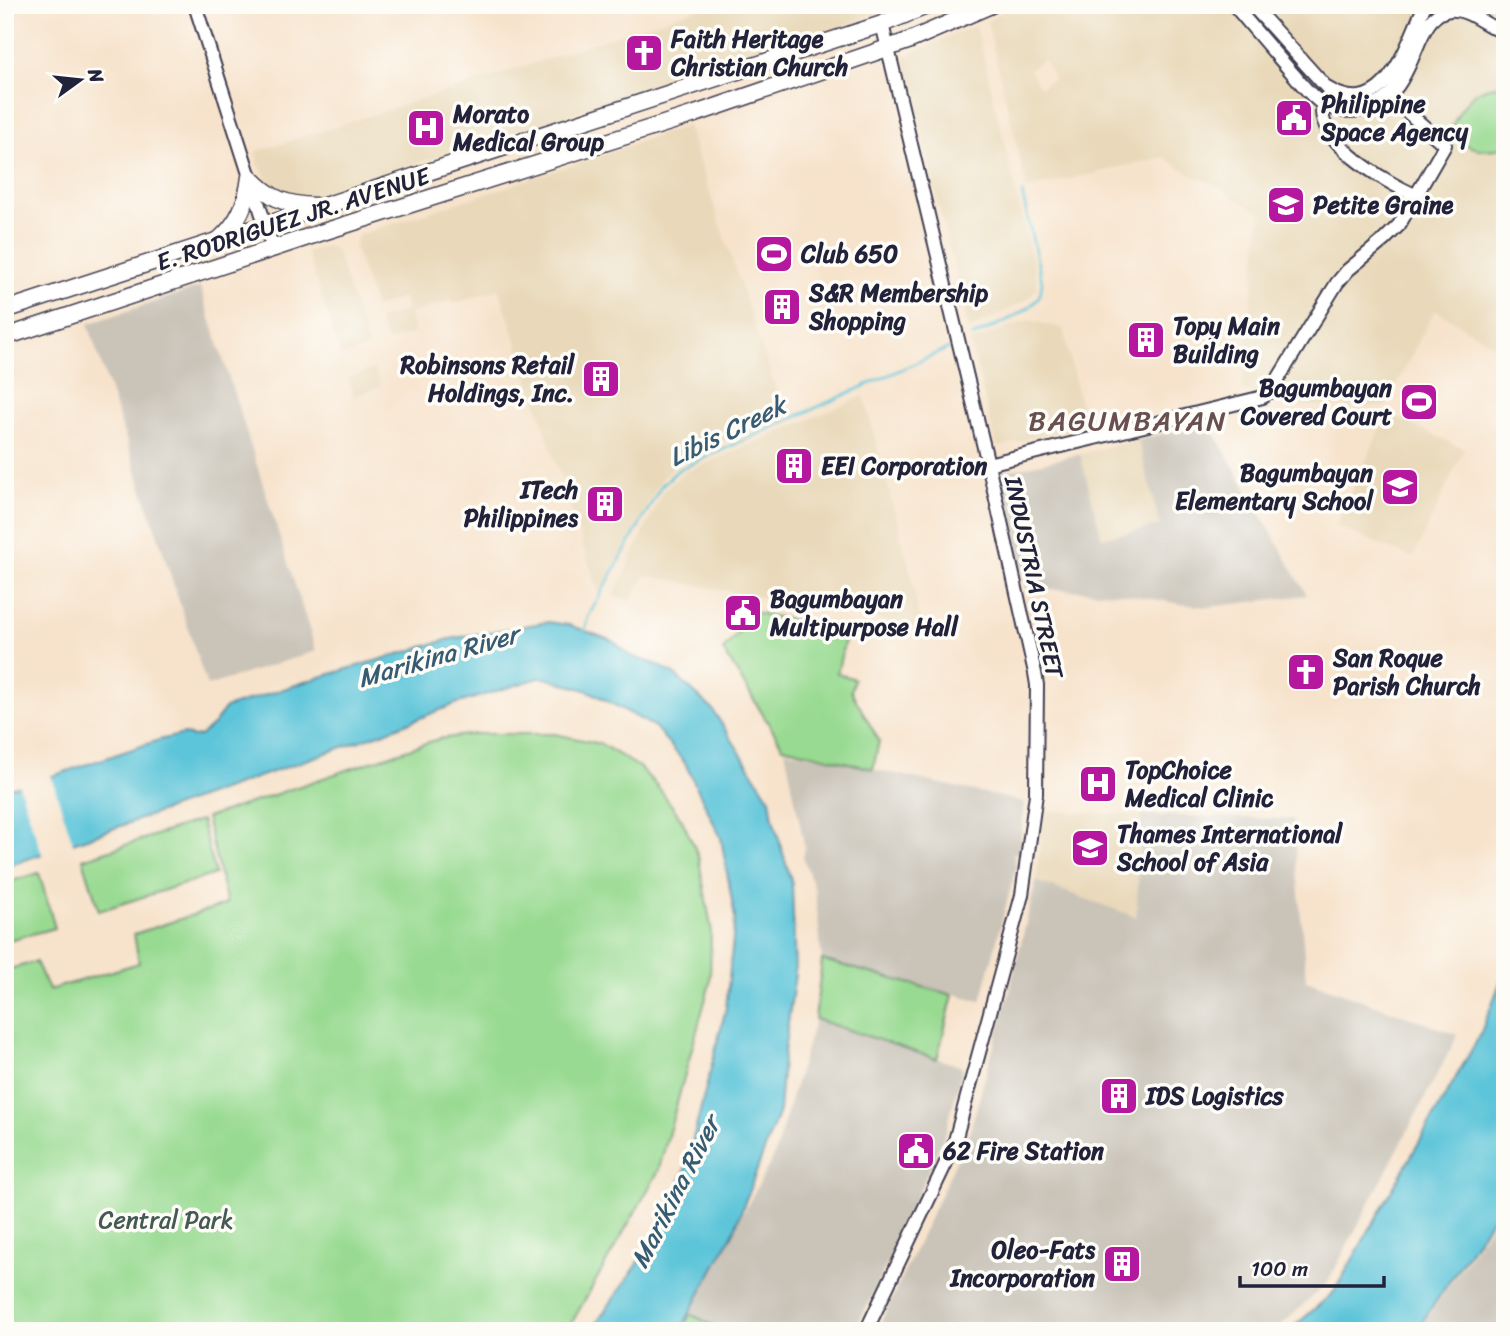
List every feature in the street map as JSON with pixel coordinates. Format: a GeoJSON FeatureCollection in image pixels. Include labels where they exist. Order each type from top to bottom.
{"type":"FeatureCollection","features":[{"type":"Feature","properties":{"kind":"main road","name":"E. RODRIGUEZ JR. AVENUE"},"geometry":{"type":"LineString","coordinates":[[5,310],[882,24],[929,5]]}},
{"type":"Feature","properties":{"kind":"main road","name":"E. RODRIGUEZ JR. AVENUE"},"geometry":{"type":"LineString","coordinates":[[5,337],[695,114],[936,31],[984,8]]}},
{"type":"Feature","properties":{"kind":"main road"},"geometry":{"type":"LineString","coordinates":[[250,177],[281,201],[293,205],[324,207]]}},
{"type":"Feature","properties":{"kind":"main road"},"geometry":{"type":"LineString","coordinates":[[216,242],[228,232],[240,213],[250,177]]}},
{"type":"Feature","properties":{"kind":"street"},"geometry":{"type":"LineString","coordinates":[[195,5],[273,250]]}},
{"type":"Feature","properties":{"kind":"street"},"geometry":{"type":"LineString","coordinates":[[1234,5],[1322,104],[1356,111],[1371,107],[1389,96],[1400,85],[1427,24],[1437,11],[1461,12],[1492,29],[1504,32]]}},
{"type":"Feature","properties":{"kind":"street"},"geometry":{"type":"LineString","coordinates":[[1243,16],[1253,6],[1326,88],[1337,94],[1358,97],[1371,94],[1391,77],[1425,5]]}},
{"type":"Feature","properties":{"kind":"street"},"geometry":{"type":"LineString","coordinates":[[1465,5],[1504,32]]}},
{"type":"Feature","properties":{"kind":"street","name":"INDUSTRIA STREET"},"geometry":{"type":"LineString","coordinates":[[866,1331],[953,1148],[1022,895],[1036,794],[1037,685],[988,464],[882,24]]}},
{"type":"Feature","properties":{"kind":"street"},"geometry":{"type":"LineString","coordinates":[[1337,94],[1325,98],[1322,104],[1324,122],[1336,142],[1372,172],[1415,195]]}},
{"type":"Feature","properties":{"kind":"street"},"geometry":{"type":"LineString","coordinates":[[988,464],[1266,394],[1336,283],[1399,225],[1445,145],[1389,96]]}},
{"type":"Feature","properties":{"kind":"shaded area"},"geometry":{"type":"Polygon","coordinates":[[[708,5],[903,5],[783,47],[309,197],[288,197],[270,185],[259,165],[255,152],[708,5]]]}},
{"type":"Feature","properties":{"kind":"shaded area"},"geometry":{"type":"Polygon","coordinates":[[[1015,5],[1372,5],[1376,8],[1378,5],[1505,5],[1505,352],[1435,310],[1385,407],[1286,405],[1242,390],[1261,213],[1207,181],[1194,177],[1164,157],[1027,189],[987,21],[1015,5]],[[1044,60],[1029,69],[1040,87],[1054,79],[1044,60]]]}},
{"type":"Feature","properties":{"kind":"shaded area"},"geometry":{"type":"Polygon","coordinates":[[[976,25],[1037,288],[1028,299],[969,330],[903,57],[976,25]]]}},
{"type":"Feature","properties":{"kind":"shaded area"},"geometry":{"type":"Polygon","coordinates":[[[687,125],[784,414],[687,458],[672,468],[660,482],[599,594],[499,289],[453,304],[451,300],[409,314],[415,333],[387,342],[379,320],[407,310],[403,297],[375,307],[354,245],[358,235],[687,125]]]}},
{"type":"Feature","properties":{"kind":"shaded area"},"geometry":{"type":"Polygon","coordinates":[[[327,246],[336,251],[369,348],[341,357],[307,252],[327,246]]]}},
{"type":"Feature","properties":{"kind":"shaded area"},"geometry":{"type":"Polygon","coordinates":[[[200,287],[316,651],[207,686],[88,324],[200,287]]]}},
{"type":"Feature","properties":{"kind":"shaded area"},"geometry":{"type":"Polygon","coordinates":[[[1028,320],[1063,328],[1085,425],[997,447],[970,342],[1028,320]]]}},
{"type":"Feature","properties":{"kind":"shaded area"},"geometry":{"type":"Polygon","coordinates":[[[375,369],[381,387],[354,396],[348,378],[375,369]]]}},
{"type":"Feature","properties":{"kind":"shaded area","name":"EEI Corporation"},"geometry":{"type":"Polygon","coordinates":[[[864,396],[910,571],[921,628],[645,575],[631,602],[614,596],[663,491],[683,473],[864,396]]]}},
{"type":"Feature","properties":{"kind":"shaded area","name":"Bagumbayan Elementary School"},"geometry":{"type":"Polygon","coordinates":[[[1386,416],[1396,417],[1464,449],[1413,558],[1336,526],[1386,416]]]}},
{"type":"Feature","properties":{"kind":"shaded area"},"geometry":{"type":"Polygon","coordinates":[[[1208,422],[1307,595],[1209,607],[1120,593],[1026,588],[999,473],[1080,454],[1102,538],[1160,525],[1138,440],[1208,422]]]}},
{"type":"Feature","properties":{"kind":"shaded area"},"geometry":{"type":"Polygon","coordinates":[[[1138,440],[1160,524],[1102,538],[1080,454],[1138,440]]]}},
{"type":"Feature","properties":{"kind":"shaded area"},"geometry":{"type":"Polygon","coordinates":[[[785,750],[1024,802],[1020,854],[1013,853],[1016,867],[981,1001],[822,960],[815,890],[803,858],[805,849],[785,750]]]}},
{"type":"Feature","properties":{"kind":"shaded area","name":"Thames International School of Asia"},"geometry":{"type":"Polygon","coordinates":[[[1044,811],[1142,815],[1136,918],[1036,881],[1044,811]]]}},
{"type":"Feature","properties":{"kind":"shaded area"},"geometry":{"type":"Polygon","coordinates":[[[1142,815],[1293,819],[1306,980],[1458,1035],[1328,1282],[1275,1331],[877,1331],[970,1131],[1011,985],[1036,881],[1136,917],[1142,815]]]}},
{"type":"Feature","properties":{"kind":"shaded area"},"geometry":{"type":"Polygon","coordinates":[[[815,1019],[963,1067],[946,1131],[854,1331],[725,1331],[689,1313],[774,1156],[815,1019]]]}},
{"type":"Feature","properties":{"kind":"shaded area"},"geometry":{"type":"Polygon","coordinates":[[[1505,1207],[1505,1331],[1418,1331],[1502,1209],[1505,1207]]]}},
{"type":"Feature","properties":{"kind":"green space"},"geometry":{"type":"Polygon","coordinates":[[[1496,86],[1505,89],[1505,147],[1489,150],[1475,148],[1448,135],[1466,103],[1479,91],[1496,86]]]}},
{"type":"Feature","properties":{"kind":"green space"},"geometry":{"type":"Polygon","coordinates":[[[753,612],[847,631],[837,673],[854,679],[851,691],[879,741],[873,769],[783,747],[723,650],[753,612]]]}},
{"type":"Feature","properties":{"kind":"green space","name":"Central Park"},"geometry":{"type":"Polygon","coordinates":[[[474,734],[555,734],[601,744],[639,767],[658,787],[682,820],[698,855],[711,927],[710,983],[658,1172],[567,1331],[5,1331],[5,970],[36,962],[49,990],[139,963],[134,934],[227,904],[206,818],[438,739],[474,734]]]}},
{"type":"Feature","properties":{"kind":"green space"},"geometry":{"type":"Polygon","coordinates":[[[201,820],[215,874],[99,911],[83,859],[201,820]]]}},
{"type":"Feature","properties":{"kind":"green space"},"geometry":{"type":"Polygon","coordinates":[[[39,873],[55,928],[5,941],[5,883],[39,873]]]}},
{"type":"Feature","properties":{"kind":"green space"},"geometry":{"type":"Polygon","coordinates":[[[822,960],[953,995],[937,1059],[815,1019],[822,960]]]}},
{"type":"Feature","properties":{"kind":"green space"},"geometry":{"type":"Polygon","coordinates":[[[690,1314],[724,1331],[683,1331],[690,1314]]]}},
{"type":"Feature","properties":{"kind":"water","name":"Marikina River"},"geometry":{"type":"Polygon","coordinates":[[[547,622],[569,625],[613,641],[631,656],[658,665],[675,675],[712,709],[770,799],[773,819],[792,884],[795,974],[779,1111],[734,1231],[680,1331],[591,1331],[637,1265],[667,1212],[686,1167],[726,1008],[735,918],[721,838],[685,763],[655,727],[589,691],[542,677],[455,704],[385,732],[5,867],[5,788],[29,784],[159,740],[184,734],[200,736],[214,724],[225,708],[317,678],[450,639],[547,622]]]}},
{"type":"Feature","properties":{"kind":"water"},"geometry":{"type":"Polygon","coordinates":[[[1505,970],[1505,1196],[1499,1208],[1416,1331],[1289,1331],[1334,1292],[1480,1035],[1505,970]]]}},
{"type":"Feature","properties":{"kind":"pier"},"geometry":{"type":"Polygon","coordinates":[[[50,773],[74,846],[43,857],[18,782],[50,773]]]}},
{"type":"Feature","properties":{"kind":"waterway","name":"Libis Creek"},"geometry":{"type":"LineString","coordinates":[[972,337],[1022,312],[1040,295],[1042,282],[1022,193]]}},
{"type":"Feature","properties":{"kind":"waterway","name":"Libis Creek"},"geometry":{"type":"LineString","coordinates":[[584,633],[588,617],[661,486],[678,470],[949,348]]}},
{"type":"Feature","properties":{"kind":"place","name":"Faith Heritage Christian Church"},"geometry":{"type":"Point","coordinates":[644,53]}},
{"type":"Feature","properties":{"kind":"place","name":"Philippine Space Agency"},"geometry":{"type":"Point","coordinates":[1294,118]}},
{"type":"Feature","properties":{"kind":"place","name":"Morato Medical Group"},"geometry":{"type":"Point","coordinates":[426,128]}},
{"type":"Feature","properties":{"kind":"place","name":"Petite Graine"},"geometry":{"type":"Point","coordinates":[1286,205]}},
{"type":"Feature","properties":{"kind":"place","name":"Club 650"},"geometry":{"type":"Point","coordinates":[774,254]}},
{"type":"Feature","properties":{"kind":"place","name":"S&R Membership Shopping"},"geometry":{"type":"Point","coordinates":[782,307]}},
{"type":"Feature","properties":{"kind":"place","name":"Topy Main Building"},"geometry":{"type":"Point","coordinates":[1146,340]}},
{"type":"Feature","properties":{"kind":"place","name":"Robinsons Retail Holdings, Inc."},"geometry":{"type":"Point","coordinates":[601,379]}},
{"type":"Feature","properties":{"kind":"place","name":"Bagumbayan Covered Court"},"geometry":{"type":"Point","coordinates":[1419,402]}},
{"type":"Feature","properties":{"kind":"place","name":"EEI Corporation"},"geometry":{"type":"Point","coordinates":[794,466]}},
{"type":"Feature","properties":{"kind":"place","name":"Bagumbayan Elementary School"},"geometry":{"type":"Point","coordinates":[1400,487]}},
{"type":"Feature","properties":{"kind":"place","name":"ITech Philippines"},"geometry":{"type":"Point","coordinates":[605,504]}},
{"type":"Feature","properties":{"kind":"place","name":"Bagumbayan Multipurpose Hall"},"geometry":{"type":"Point","coordinates":[743,613]}},
{"type":"Feature","properties":{"kind":"place","name":"San Roque Parish Church"},"geometry":{"type":"Point","coordinates":[1306,672]}},
{"type":"Feature","properties":{"kind":"place","name":"TopChoice Medical Clinic"},"geometry":{"type":"Point","coordinates":[1098,784]}},
{"type":"Feature","properties":{"kind":"place","name":"Thames International School of Asia"},"geometry":{"type":"Point","coordinates":[1090,848]}},
{"type":"Feature","properties":{"kind":"place","name":"IDS Logistics"},"geometry":{"type":"Point","coordinates":[1119,1096]}},
{"type":"Feature","properties":{"kind":"place","name":"62 Fire Station"},"geometry":{"type":"Point","coordinates":[916,1151]}},
{"type":"Feature","properties":{"kind":"place","name":"Oleo-Fats Incorporation"},"geometry":{"type":"Point","coordinates":[1122,1264]}},
{"type":"Feature","properties":{"kind":"district","name":"BAGUMBAYAN"},"geometry":{"type":"Point","coordinates":[1128,420]}}]}
